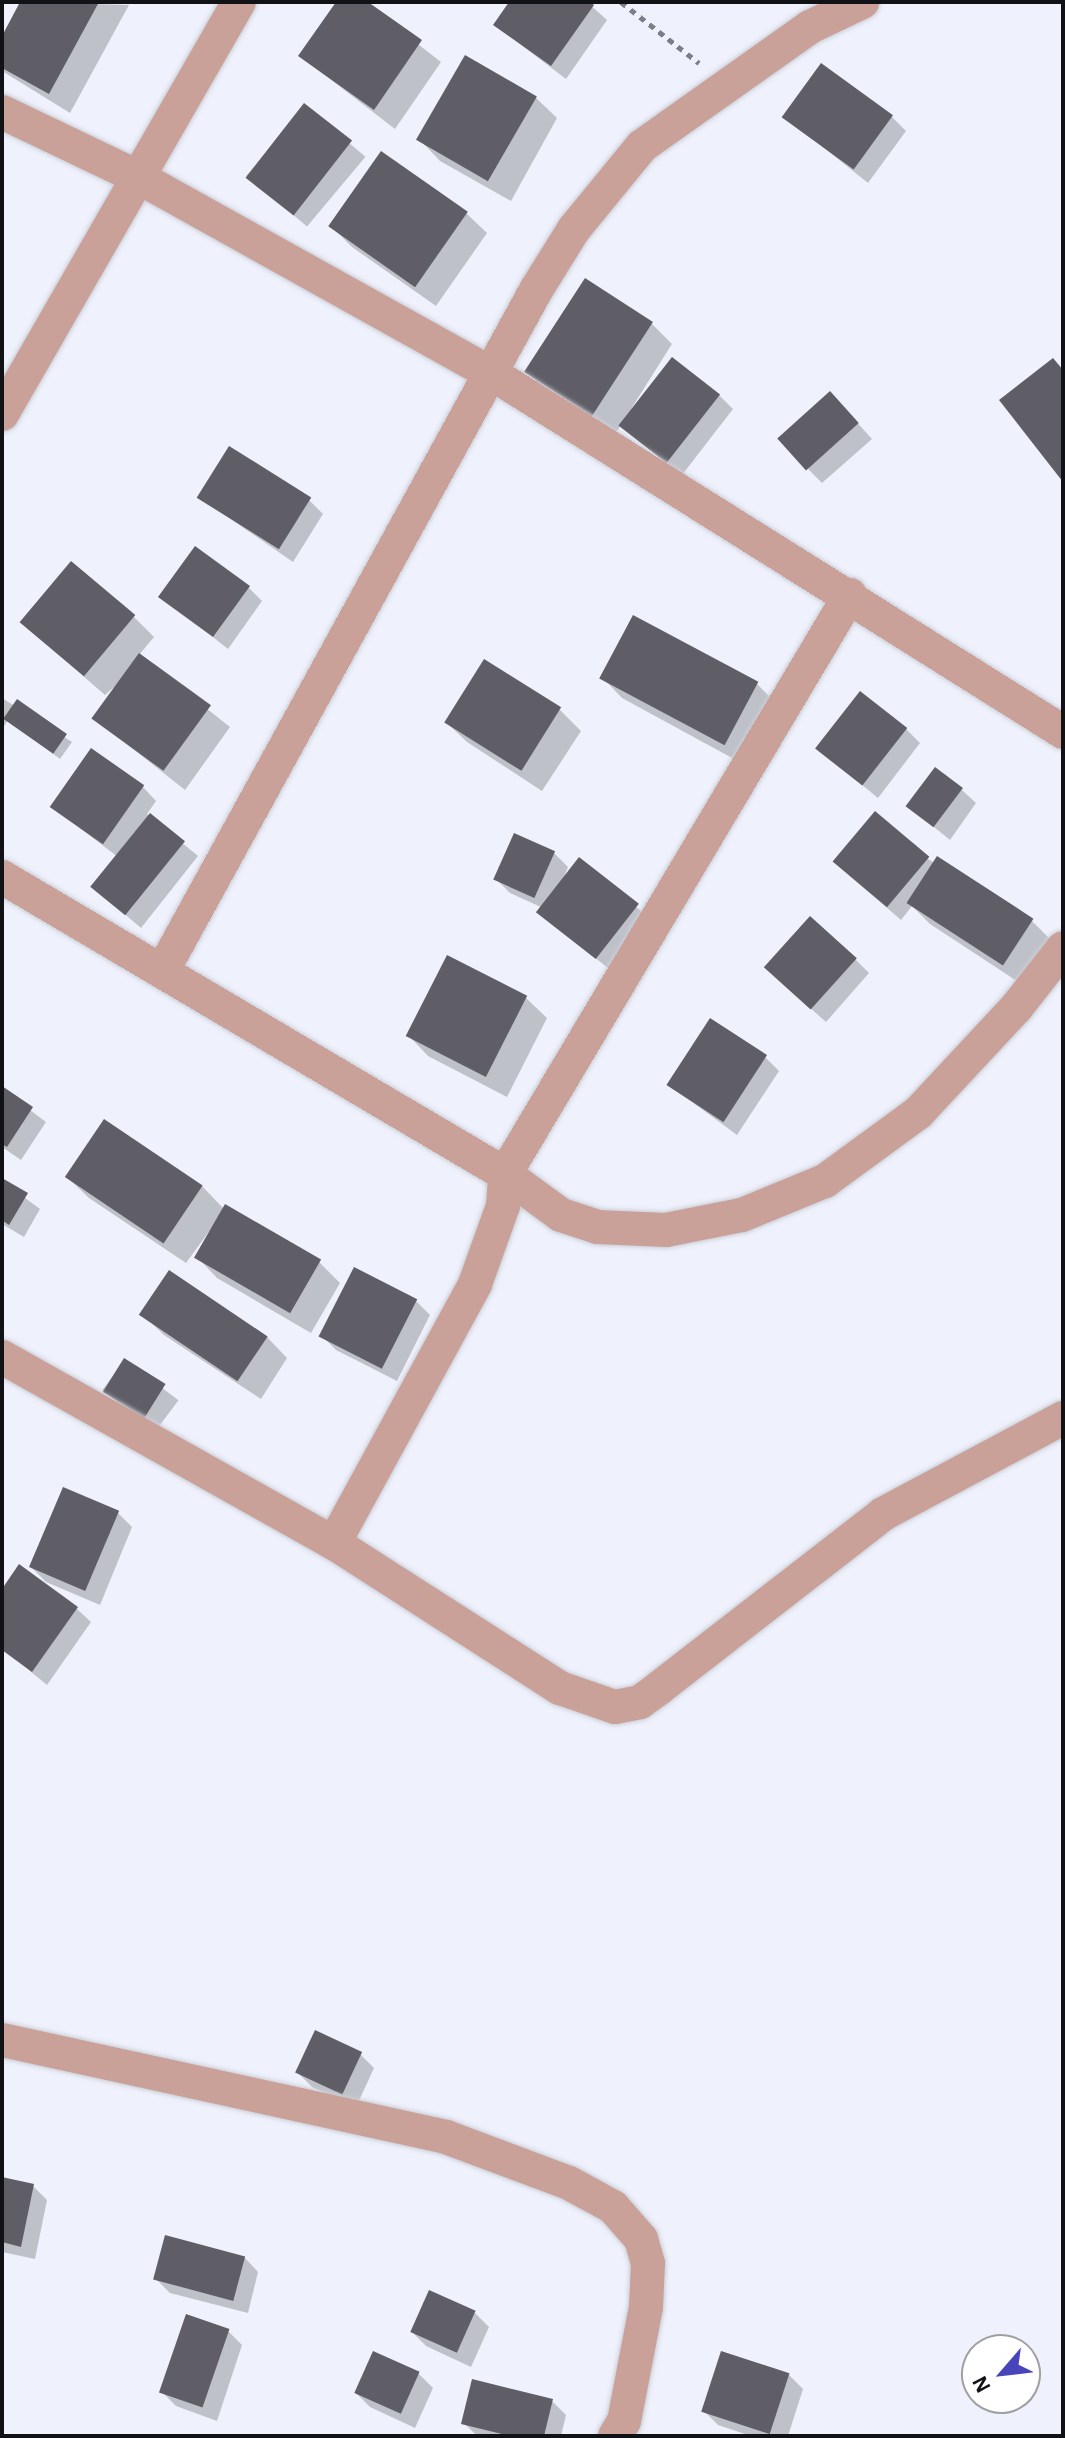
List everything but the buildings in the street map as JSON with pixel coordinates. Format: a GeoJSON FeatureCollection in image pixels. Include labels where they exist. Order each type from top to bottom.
{"type":"FeatureCollection","features":[{"type":"Feature","properties":{"kind":"street"},"geometry":{"type":"LineString","coordinates":[[2,414],[239,2]]}},
{"type":"Feature","properties":{"kind":"street"},"geometry":{"type":"LineString","coordinates":[[163,970],[543,278],[642,146],[810,27],[862,2]]}},
{"type":"Feature","properties":{"kind":"street"},"geometry":{"type":"LineString","coordinates":[[2,112],[140,178],[491,373],[850,595],[1063,732]]}},
{"type":"Feature","properties":{"kind":"street"},"geometry":{"type":"LineString","coordinates":[[334,1543],[475,1284],[503,1206],[505,1174],[850,595]]}},
{"type":"Feature","properties":{"kind":"street"},"geometry":{"type":"LineString","coordinates":[[2,877],[505,1174],[561,1215],[597,1227],[666,1230],[742,1215],[825,1181],[918,1113],[1016,1008],[1063,948]]}},
{"type":"Feature","properties":{"kind":"street"},"geometry":{"type":"LineString","coordinates":[[2,1357],[334,1543],[560,1688],[615,1707],[640,1702],[883,1514],[1063,1418]]}},
{"type":"Feature","properties":{"kind":"street"},"geometry":{"type":"LineString","coordinates":[[2,2040],[446,2137],[569,2183],[613,2207],[641,2239],[648,2263],[646,2307],[624,2421],[615,2436]]}},
{"type":"Feature","properties":{"kind":"path"},"geometry":{"type":"LineString","coordinates":[[621,2],[728,86]]}}]}
